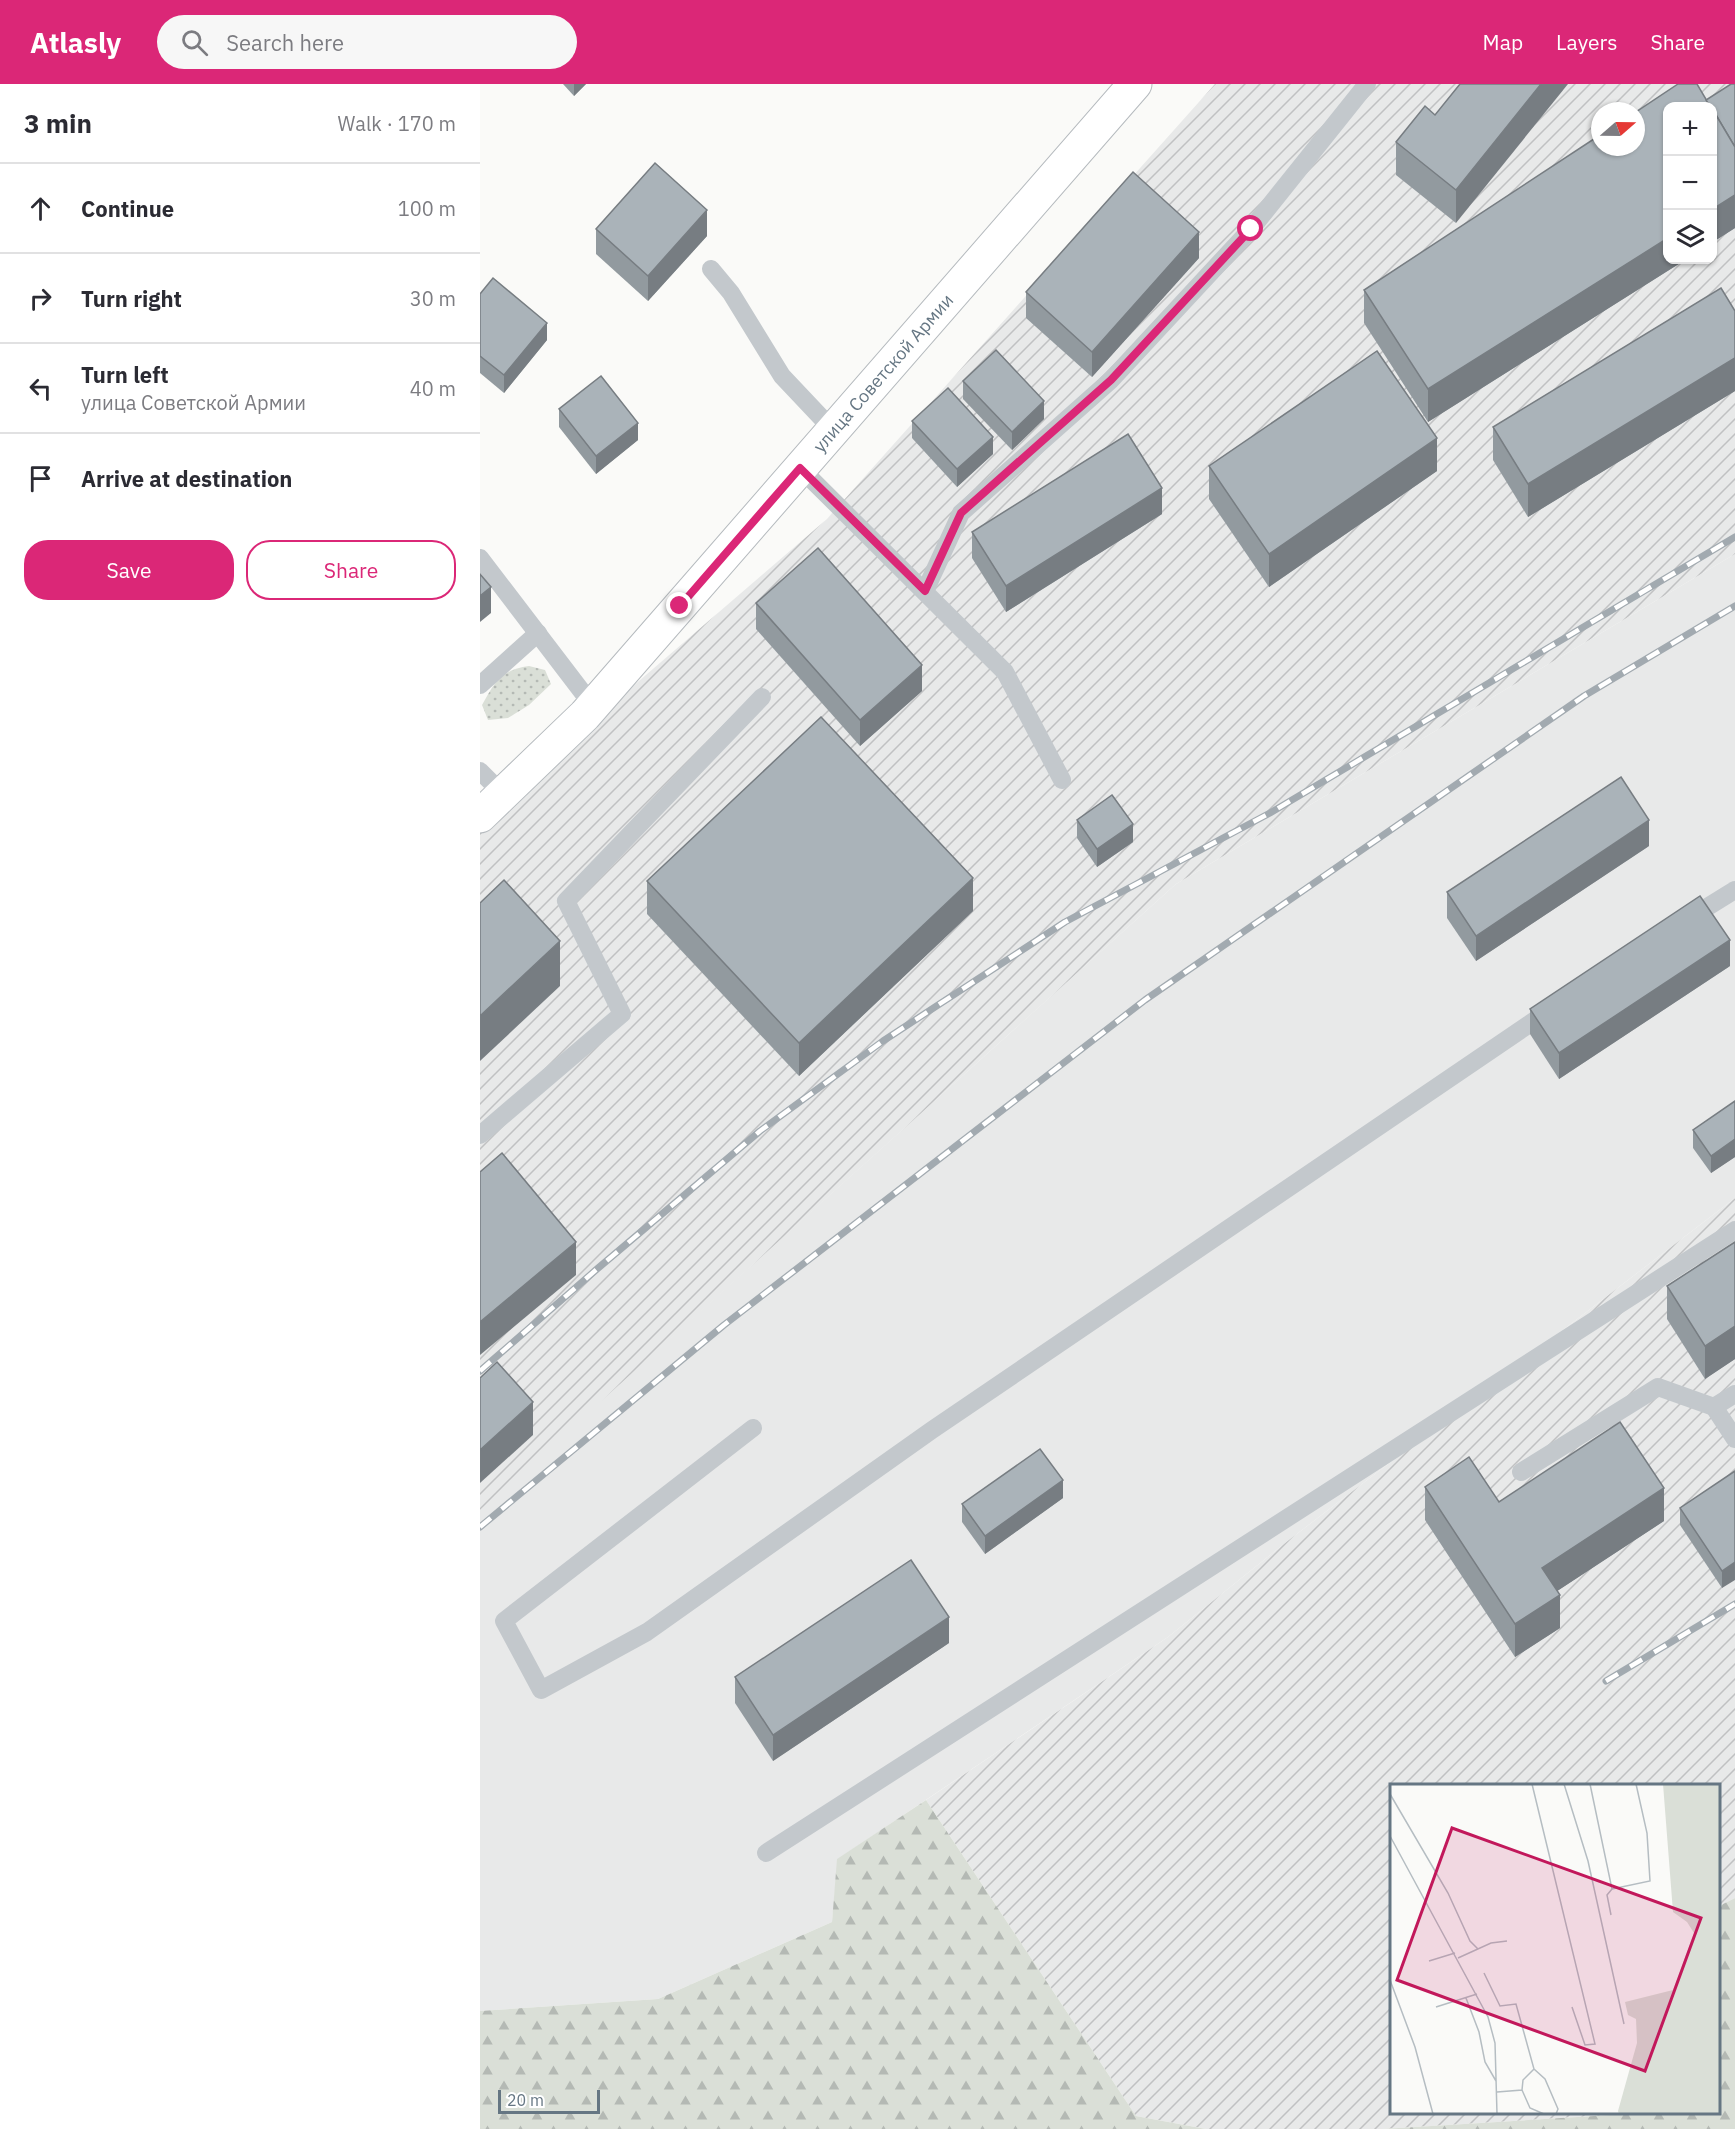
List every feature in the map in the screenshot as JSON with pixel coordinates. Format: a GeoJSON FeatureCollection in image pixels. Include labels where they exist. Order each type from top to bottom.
{"type":"FeatureCollection","features":[{"type":"Feature","properties":{"kind":"main road","name":"улица Советской Армии"},"geometry":{"type":"LineString","coordinates":[[491,805],[593,706],[1136,84]]}},
{"type":"Feature","properties":{"kind":"lane"},"geometry":{"type":"LineString","coordinates":[[925,591],[961,513],[1111,380],[1251,229],[1367,84]]}},
{"type":"Feature","properties":{"kind":"lane"},"geometry":{"type":"LineString","coordinates":[[711,269],[731,293],[782,376],[833,430]]}},
{"type":"Feature","properties":{"kind":"lane"},"geometry":{"type":"LineString","coordinates":[[800,468],[1005,672],[1062,780]]}},
{"type":"Feature","properties":{"kind":"lane"},"geometry":{"type":"LineString","coordinates":[[480,558],[593,706]]}},
{"type":"Feature","properties":{"kind":"lane"},"geometry":{"type":"LineString","coordinates":[[480,685],[538,633]]}},
{"type":"Feature","properties":{"kind":"lane"},"geometry":{"type":"LineString","coordinates":[[480,1135],[622,1014],[566,900],[762,697]]}},
{"type":"Feature","properties":{"kind":"lane"},"geometry":{"type":"LineString","coordinates":[[480,771],[491,805]]}},
{"type":"Feature","properties":{"kind":"lane"},"geometry":{"type":"LineString","coordinates":[[1670,931],[1735,890]]}},
{"type":"Feature","properties":{"kind":"lane"},"geometry":{"type":"LineString","coordinates":[[753,1428],[504,1621],[541,1690],[647,1632],[932,1430],[1561,1003]]}},
{"type":"Feature","properties":{"kind":"lane"},"geometry":{"type":"LineString","coordinates":[[766,1853],[1735,1230]]}},
{"type":"Feature","properties":{"kind":"lane"},"geometry":{"type":"LineString","coordinates":[[1521,1472],[1659,1387],[1714,1407],[1735,1439]]}},
{"type":"Feature","properties":{"kind":"lane"},"geometry":{"type":"LineString","coordinates":[[1714,1407],[1735,1394]]}},
{"type":"Feature","properties":{"kind":"shaded area"},"geometry":{"type":"Polygon","coordinates":[[[1215,84],[1735,84],[1735,554],[1176,884],[480,1510],[480,818],[827,519],[1215,84]]]}},
{"type":"Feature","properties":{"kind":"shaded area"},"geometry":{"type":"Polygon","coordinates":[[[1735,554],[1735,1198],[1285,1543],[1168,1637],[838,1859],[832,1922],[658,1999],[480,2011],[480,1509],[1176,884],[1735,554]]]}},
{"type":"Feature","properties":{"kind":"shaded area"},"geometry":{"type":"Polygon","coordinates":[[[1735,1198],[1735,1898],[1720,1906],[1720,1784],[1390,1784],[1390,2114],[1612,2114],[1610,2115],[1382,2129],[1206,2129],[1136,2116],[926,1800],[1168,1637],[1285,1543],[1735,1198]]]}},
{"type":"Feature","properties":{"kind":"green space"},"geometry":{"type":"Polygon","coordinates":[[[529,666],[545,670],[551,684],[529,705],[508,718],[488,720],[482,705],[495,683],[512,670],[529,666]]]}},
{"type":"Feature","properties":{"kind":"green space"},"geometry":{"type":"Polygon","coordinates":[[[926,1800],[1136,2116],[1206,2129],[480,2129],[480,2011],[658,1999],[832,1922],[837,1859],[926,1800]]]}},
{"type":"Feature","properties":{"kind":"green space"},"geometry":{"type":"Polygon","coordinates":[[[1735,1898],[1735,2129],[1382,2129],[1612,2114],[1720,2114],[1720,1906],[1735,1898]]]}},
{"type":"Feature","properties":{"kind":"building"},"geometry":{"type":"Polygon","coordinates":[[[1460,84],[1541,84],[1456,190],[1396,142],[1425,106],[1435,115],[1460,84]]]}},
{"type":"Feature","properties":{"kind":"building"},"geometry":{"type":"Polygon","coordinates":[[[1678,84],[1697,84],[1708,102],[1663,102],[1663,241],[1428,389],[1364,290],[1591,141],[1591,156],[1645,156],[1645,106],[1678,84]]]}},
{"type":"Feature","properties":{"kind":"building"},"geometry":{"type":"Polygon","coordinates":[[[1731,84],[1735,84],[1735,147],[1717,117],[1717,102],[1706,100],[1731,84]]]}},
{"type":"Feature","properties":{"kind":"building"},"geometry":{"type":"Polygon","coordinates":[[[1717,117],[1735,147],[1735,195],[1717,206],[1717,117]]]}},
{"type":"Feature","properties":{"kind":"building"},"geometry":{"type":"Polygon","coordinates":[[[655,163],[707,210],[648,276],[596,229],[655,163]]]}},
{"type":"Feature","properties":{"kind":"building"},"geometry":{"type":"Polygon","coordinates":[[[1133,172],[1199,232],[1092,352],[1026,292],[1133,172]]]}},
{"type":"Feature","properties":{"kind":"building"},"geometry":{"type":"Polygon","coordinates":[[[493,278],[547,323],[504,375],[480,356],[480,294],[493,278]]]}},
{"type":"Feature","properties":{"kind":"building"},"geometry":{"type":"Polygon","coordinates":[[[1721,288],[1735,311],[1735,358],[1528,484],[1493,427],[1721,288]]]}},
{"type":"Feature","properties":{"kind":"building"},"geometry":{"type":"Polygon","coordinates":[[[996,350],[1044,401],[1012,432],[963,381],[996,350]]]}},
{"type":"Feature","properties":{"kind":"building"},"geometry":{"type":"Polygon","coordinates":[[[1377,351],[1437,438],[1269,554],[1209,466],[1377,351]]]}},
{"type":"Feature","properties":{"kind":"building"},"geometry":{"type":"Polygon","coordinates":[[[601,376],[638,423],[596,456],[559,409],[601,376]]]}},
{"type":"Feature","properties":{"kind":"building"},"geometry":{"type":"Polygon","coordinates":[[[948,388],[993,437],[957,469],[912,421],[948,388]]]}},
{"type":"Feature","properties":{"kind":"building"},"geometry":{"type":"Polygon","coordinates":[[[1128,434],[1162,488],[1006,586],[972,532],[1128,434]]]}},
{"type":"Feature","properties":{"kind":"building"},"geometry":{"type":"Polygon","coordinates":[[[818,548],[922,665],[860,720],[756,603],[818,548]]]}},
{"type":"Feature","properties":{"kind":"building"},"geometry":{"type":"Polygon","coordinates":[[[480,574],[491,587],[480,596],[480,574]]]}},
{"type":"Feature","properties":{"kind":"building"},"geometry":{"type":"Polygon","coordinates":[[[821,717],[973,878],[799,1043],[647,881],[821,717]]]}},
{"type":"Feature","properties":{"kind":"building"},"geometry":{"type":"Polygon","coordinates":[[[1621,777],[1649,820],[1476,936],[1447,892],[1621,777]]]}},
{"type":"Feature","properties":{"kind":"building"},"geometry":{"type":"Polygon","coordinates":[[[1112,795],[1133,824],[1097,849],[1077,820],[1112,795]]]}},
{"type":"Feature","properties":{"kind":"building"},"geometry":{"type":"Polygon","coordinates":[[[504,880],[560,941],[480,1016],[480,903],[504,880]]]}},
{"type":"Feature","properties":{"kind":"building"},"geometry":{"type":"Polygon","coordinates":[[[1700,896],[1730,940],[1559,1053],[1530,1009],[1700,896]]]}},
{"type":"Feature","properties":{"kind":"building"},"geometry":{"type":"Polygon","coordinates":[[[1735,1101],[1735,1139],[1711,1156],[1693,1130],[1735,1101]]]}},
{"type":"Feature","properties":{"kind":"building"},"geometry":{"type":"Polygon","coordinates":[[[502,1153],[576,1242],[480,1322],[480,1172],[502,1153]]]}},
{"type":"Feature","properties":{"kind":"building"},"geometry":{"type":"Polygon","coordinates":[[[1735,1242],[1735,1326],[1705,1346],[1667,1286],[1735,1242]]]}},
{"type":"Feature","properties":{"kind":"building"},"geometry":{"type":"Polygon","coordinates":[[[497,1362],[533,1402],[480,1450],[480,1378],[497,1362]]]}},
{"type":"Feature","properties":{"kind":"building"},"geometry":{"type":"Polygon","coordinates":[[[1620,1422],[1664,1488],[1542,1568],[1560,1595],[1515,1624],[1425,1487],[1469,1457],[1499,1502],[1620,1422]]]}},
{"type":"Feature","properties":{"kind":"building"},"geometry":{"type":"Polygon","coordinates":[[[1040,1449],[1063,1480],[985,1536],[962,1504],[1040,1449]]]}},
{"type":"Feature","properties":{"kind":"building"},"geometry":{"type":"Polygon","coordinates":[[[1735,1471],[1735,1562],[1722,1571],[1680,1508],[1735,1471]]]}},
{"type":"Feature","properties":{"kind":"building"},"geometry":{"type":"Polygon","coordinates":[[[911,1560],[949,1617],[773,1735],[735,1677],[911,1560]]]}},
{"type":"Feature","properties":{"kind":"railway"},"geometry":{"type":"LineString","coordinates":[[480,1371],[760,1131],[883,1041],[1065,922],[1270,813],[1735,537]]}},
{"type":"Feature","properties":{"kind":"railway"},"geometry":{"type":"LineString","coordinates":[[480,1527],[724,1325],[1145,1000],[1584,696],[1735,606]]}},
{"type":"Feature","properties":{"kind":"railway"},"geometry":{"type":"LineString","coordinates":[[1606,1681],[1735,1604]]}},
{"type":"Feature","properties":{"kind":"route"},"geometry":{"type":"LineString","coordinates":[[680,606],[800,468],[925,591],[961,513],[1111,380],[1251,229]]}}]}
